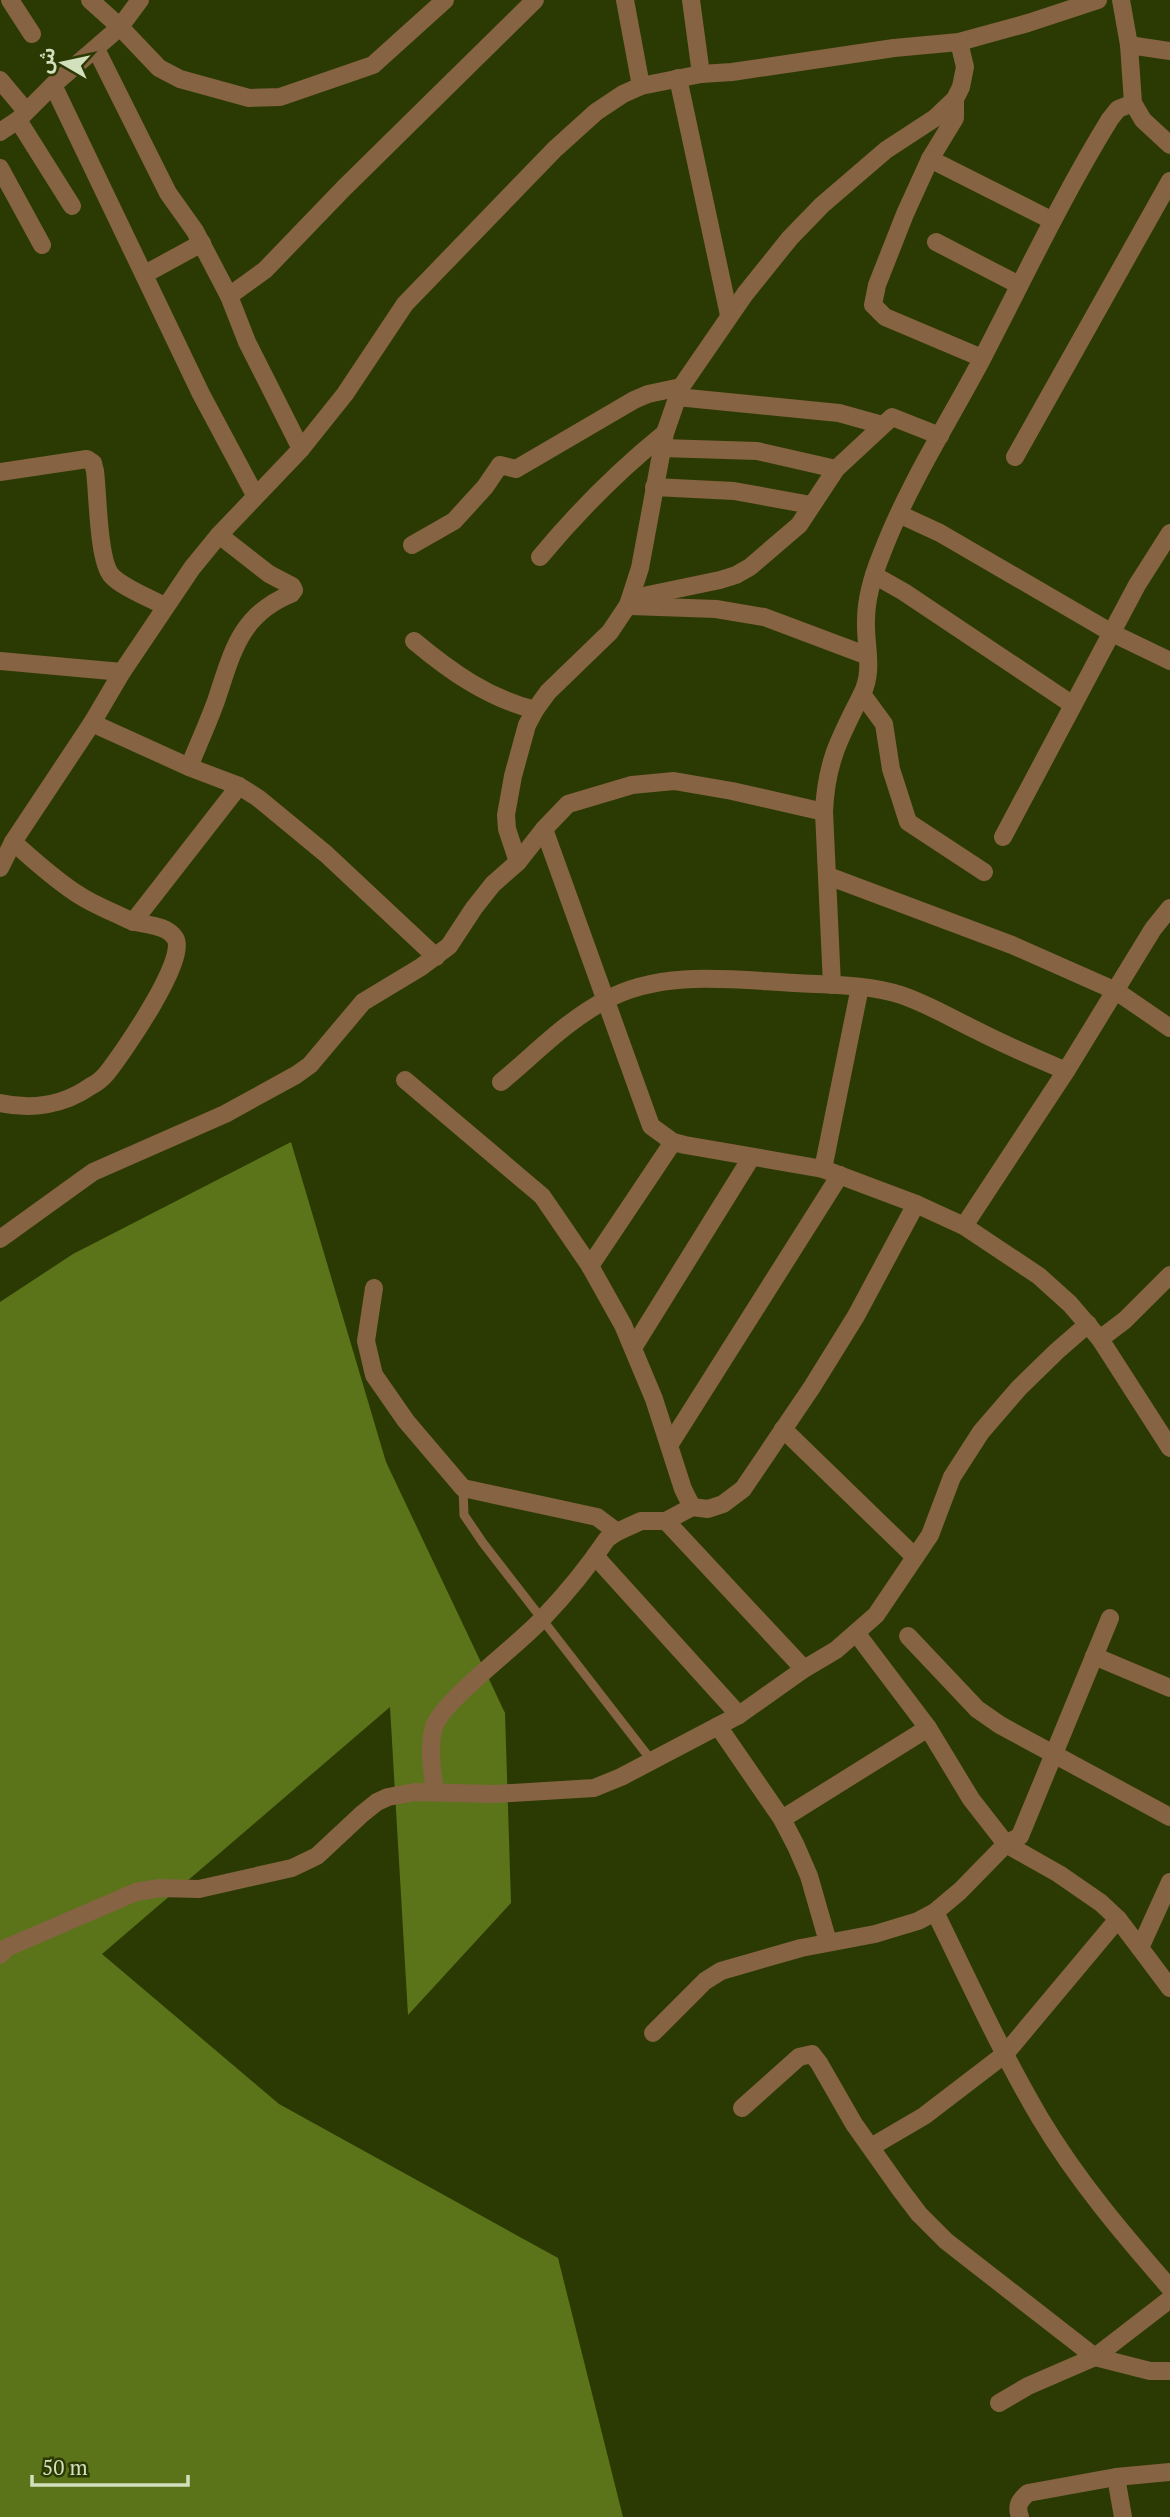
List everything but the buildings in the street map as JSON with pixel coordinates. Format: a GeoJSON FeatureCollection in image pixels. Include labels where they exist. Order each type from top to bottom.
{"type":"FeatureCollection","features":[{"type":"Feature","properties":{"kind":"street"},"geometry":{"type":"LineString","coordinates":[[10,0],[32,34]]}},
{"type":"Feature","properties":{"kind":"street"},"geometry":{"type":"LineString","coordinates":[[90,0],[159,68],[180,79],[250,98],[280,97],[373,65],[445,0]]}},
{"type":"Feature","properties":{"kind":"street"},"geometry":{"type":"LineString","coordinates":[[0,132],[22,116],[52,85],[120,27],[140,0]]}},
{"type":"Feature","properties":{"kind":"street"},"geometry":{"type":"LineString","coordinates":[[229,296],[265,270],[344,188],[535,0]]}},
{"type":"Feature","properties":{"kind":"street"},"geometry":{"type":"LineString","coordinates":[[625,0],[642,86]]}},
{"type":"Feature","properties":{"kind":"street"},"geometry":{"type":"LineString","coordinates":[[691,0],[701,74]]}},
{"type":"Feature","properties":{"kind":"street"},"geometry":{"type":"LineString","coordinates":[[0,868],[13,842],[92,723],[164,606],[219,535],[301,449],[345,394],[405,304],[579,126],[610,102],[642,86],[701,74],[732,72],[894,48],[960,42],[1098,0]]}},
{"type":"Feature","properties":{"kind":"street"},"geometry":{"type":"LineString","coordinates":[[1121,0],[1129,45],[1133,103],[1143,120],[1170,145]]}},
{"type":"Feature","properties":{"kind":"street"},"geometry":{"type":"LineString","coordinates":[[518,862],[507,829],[507,803],[521,746],[535,710],[558,681],[610,632],[628,606],[640,568],[664,440],[679,392],[729,315],[763,271],[822,205],[886,150],[935,118],[954,99],[961,87],[965,67],[960,42]]}},
{"type":"Feature","properties":{"kind":"street"},"geometry":{"type":"LineString","coordinates":[[1129,45],[1170,51]]}},
{"type":"Feature","properties":{"kind":"street"},"geometry":{"type":"LineString","coordinates":[[96,49],[168,192],[202,243],[229,296],[247,342],[301,449]]}},
{"type":"Feature","properties":{"kind":"street"},"geometry":{"type":"LineString","coordinates":[[678,78],[729,315]]}},
{"type":"Feature","properties":{"kind":"street"},"geometry":{"type":"LineString","coordinates":[[0,80],[72,206]]}},
{"type":"Feature","properties":{"kind":"street"},"geometry":{"type":"LineString","coordinates":[[52,85],[201,394],[255,495]]}},
{"type":"Feature","properties":{"kind":"street"},"geometry":{"type":"LineString","coordinates":[[954,99],[956,118],[930,159],[877,285],[873,305],[886,317],[982,358]]}},
{"type":"Feature","properties":{"kind":"street"},"geometry":{"type":"LineString","coordinates":[[832,985],[824,812],[827,775],[835,745],[862,694],[869,670],[866,619],[874,575],[899,514],[1051,220],[1110,119],[1118,109],[1133,103]]}},
{"type":"Feature","properties":{"kind":"street"},"geometry":{"type":"LineString","coordinates":[[930,159],[1051,220]]}},
{"type":"Feature","properties":{"kind":"street"},"geometry":{"type":"LineString","coordinates":[[0,168],[42,245]]}},
{"type":"Feature","properties":{"kind":"street"},"geometry":{"type":"LineString","coordinates":[[1015,457],[1170,181]]}},
{"type":"Feature","properties":{"kind":"street"},"geometry":{"type":"LineString","coordinates":[[936,242],[1019,285]]}},
{"type":"Feature","properties":{"kind":"street"},"geometry":{"type":"LineString","coordinates":[[145,274],[202,243]]}},
{"type":"Feature","properties":{"kind":"street"},"geometry":{"type":"LineString","coordinates":[[412,545],[454,521],[473,502],[500,465],[516,469],[643,396],[679,392],[839,413],[882,425]]}},
{"type":"Feature","properties":{"kind":"street"},"geometry":{"type":"LineString","coordinates":[[628,606],[660,591],[736,575],[763,557],[791,533],[836,469],[891,417],[940,436]]}},
{"type":"Feature","properties":{"kind":"street"},"geometry":{"type":"LineString","coordinates":[[540,556],[580,510],[632,460],[664,440],[757,451],[836,469]]}},
{"type":"Feature","properties":{"kind":"street"},"geometry":{"type":"LineString","coordinates":[[0,472],[86,459],[93,463],[104,560],[110,574],[164,606]]}},
{"type":"Feature","properties":{"kind":"street"},"geometry":{"type":"LineString","coordinates":[[654,487],[734,491],[811,505]]}},
{"type":"Feature","properties":{"kind":"street"},"geometry":{"type":"LineString","coordinates":[[899,514],[940,533],[1112,633],[1170,661]]}},
{"type":"Feature","properties":{"kind":"street"},"geometry":{"type":"LineString","coordinates":[[1003,837],[1137,585],[1170,533]]}},
{"type":"Feature","properties":{"kind":"street"},"geometry":{"type":"LineString","coordinates":[[189,767],[236,643],[260,611],[294,590],[219,535]]}},
{"type":"Feature","properties":{"kind":"street"},"geometry":{"type":"LineString","coordinates":[[874,575],[904,592],[1073,705]]}},
{"type":"Feature","properties":{"kind":"street"},"geometry":{"type":"LineString","coordinates":[[628,606],[692,608],[755,615],[780,621],[868,656]]}},
{"type":"Feature","properties":{"kind":"street"},"geometry":{"type":"LineString","coordinates":[[414,641],[438,661],[495,698],[535,710]]}},
{"type":"Feature","properties":{"kind":"street"},"geometry":{"type":"LineString","coordinates":[[0,661],[122,672]]}},
{"type":"Feature","properties":{"kind":"street"},"geometry":{"type":"LineString","coordinates":[[862,694],[884,724],[891,769],[908,822],[984,872]]}},
{"type":"Feature","properties":{"kind":"street"},"geometry":{"type":"LineString","coordinates":[[92,723],[189,767],[239,786],[326,854],[436,957]]}},
{"type":"Feature","properties":{"kind":"street"},"geometry":{"type":"LineString","coordinates":[[0,1239],[93,1172],[225,1114],[296,1075],[319,1057],[363,1002],[436,957],[449,946],[488,891],[518,862],[568,804],[632,785],[674,781],[824,812]]}},
{"type":"Feature","properties":{"kind":"street"},"geometry":{"type":"LineString","coordinates":[[133,922],[239,786]]}},
{"type":"Feature","properties":{"kind":"street"},"geometry":{"type":"LineString","coordinates":[[544,829],[651,1126],[673,1142],[832,1172],[916,1204],[964,1226],[1039,1276],[1088,1324],[1170,1448]]}},
{"type":"Feature","properties":{"kind":"street"},"geometry":{"type":"LineString","coordinates":[[0,1103],[18,1107],[44,1107],[90,1087],[106,1074],[159,993],[177,952],[177,942],[170,932],[133,922],[81,897],[13,842]]}},
{"type":"Feature","properties":{"kind":"street"},"geometry":{"type":"LineString","coordinates":[[828,876],[1012,945],[1116,991],[1170,1028]]}},
{"type":"Feature","properties":{"kind":"street"},"geometry":{"type":"LineString","coordinates":[[964,1226],[1066,1071],[1153,929],[1170,908]]}},
{"type":"Feature","properties":{"kind":"street"},"geometry":{"type":"LineString","coordinates":[[501,1082],[567,1026],[606,1000],[628,990],[685,980],[717,979],[889,991],[915,1000],[1066,1071]]}},
{"type":"Feature","properties":{"kind":"street"},"geometry":{"type":"LineString","coordinates":[[670,1444],[832,1172],[860,987]]}},
{"type":"Feature","properties":{"kind":"street"},"geometry":{"type":"LineString","coordinates":[[405,1080],[542,1196],[590,1266],[623,1325],[654,1399],[683,1489],[692,1507]]}},
{"type":"Feature","properties":{"kind":"street"},"geometry":{"type":"LineString","coordinates":[[590,1266],[673,1142]]}},
{"type":"Feature","properties":{"kind":"street"},"geometry":{"type":"LineString","coordinates":[[632,1348],[751,1158]]}},
{"type":"Feature","properties":{"kind":"street"},"geometry":{"type":"LineString","coordinates":[[435,1791],[431,1749],[434,1728],[446,1708],[543,1619],[607,1539],[642,1521],[666,1521],[692,1507],[708,1509],[723,1504],[743,1489],[856,1316],[916,1204]]}},
{"type":"Feature","properties":{"kind":"street"},"geometry":{"type":"LineString","coordinates":[[1100,1339],[1125,1320],[1170,1275]]}},
{"type":"Feature","properties":{"kind":"street"},"geometry":{"type":"LineString","coordinates":[[374,1288],[366,1341],[374,1375],[406,1421],[463,1488],[597,1517],[617,1532]]}},
{"type":"Feature","properties":{"kind":"street"},"geometry":{"type":"LineString","coordinates":[[0,1955],[6,1948],[136,1892],[160,1888],[199,1889],[292,1868],[317,1856],[377,1802],[400,1794],[435,1791],[494,1794],[594,1788],[739,1715],[836,1650],[876,1615],[935,1524],[952,1477],[981,1432],[1019,1388],[1088,1324]]}},
{"type":"Feature","properties":{"kind":"street"},"geometry":{"type":"LineString","coordinates":[[783,1429],[915,1557]]}},
{"type":"Feature","properties":{"kind":"street"},"geometry":{"type":"LineString","coordinates":[[666,1521],[804,1669]]}},
{"type":"Feature","properties":{"kind":"street"},"geometry":{"type":"LineString","coordinates":[[595,1556],[739,1715]]}},
{"type":"Feature","properties":{"kind":"street"},"geometry":{"type":"LineString","coordinates":[[653,2033],[705,1981],[721,1971],[918,1921],[935,1912],[960,1891],[1006,1844],[1020,1836],[1110,1618]]}},
{"type":"Feature","properties":{"kind":"street"},"geometry":{"type":"LineString","coordinates":[[857,1634],[928,1728],[971,1799],[1006,1844],[1059,1874],[1101,1903],[1118,1919],[1170,1988]]}},
{"type":"Feature","properties":{"kind":"street"},"geometry":{"type":"LineString","coordinates":[[908,1636],[977,1709],[1022,1739],[1170,1817]]}},
{"type":"Feature","properties":{"kind":"street"},"geometry":{"type":"LineString","coordinates":[[1094,1656],[1170,1688]]}},
{"type":"Feature","properties":{"kind":"street"},"geometry":{"type":"LineString","coordinates":[[718,1726],[762,1794],[782,1819],[809,1876],[828,1942]]}},
{"type":"Feature","properties":{"kind":"street"},"geometry":{"type":"LineString","coordinates":[[782,1819],[928,1728]]}},
{"type":"Feature","properties":{"kind":"street"},"geometry":{"type":"LineString","coordinates":[[1140,1948],[1170,1882]]}},
{"type":"Feature","properties":{"kind":"street"},"geometry":{"type":"LineString","coordinates":[[935,1912],[1040,2118],[1109,2218],[1170,2288]]}},
{"type":"Feature","properties":{"kind":"street"},"geometry":{"type":"LineString","coordinates":[[871,2147],[924,2116],[1005,2053],[1118,1919]]}},
{"type":"Feature","properties":{"kind":"street"},"geometry":{"type":"LineString","coordinates":[[742,2108],[799,2057],[812,2054],[820,2063],[854,2124],[919,2214],[946,2241],[1095,2357],[1150,2371],[1170,2371]]}},
{"type":"Feature","properties":{"kind":"street"},"geometry":{"type":"LineString","coordinates":[[999,2403],[1028,2386],[1095,2357],[1170,2299]]}},
{"type":"Feature","properties":{"kind":"street"},"geometry":{"type":"LineString","coordinates":[[1020,2517],[1017,2510],[1019,2500],[1028,2493],[1116,2477],[1170,2472]]}},
{"type":"Feature","properties":{"kind":"street"},"geometry":{"type":"LineString","coordinates":[[1116,2477],[1123,2517]]}},
{"type":"Feature","properties":{"kind":"lane"},"geometry":{"type":"LineString","coordinates":[[463,1488],[464,1515],[483,1543],[652,1761]]}},
{"type":"Feature","properties":{"kind":"green space"},"geometry":{"type":"Polygon","coordinates":[[[291,1142],[386,1462],[505,1713],[511,1903],[408,2015],[390,1707],[102,1954],[279,2104],[558,2258],[623,2517],[0,2517],[0,1302],[73,1254],[291,1142]]]}}]}
